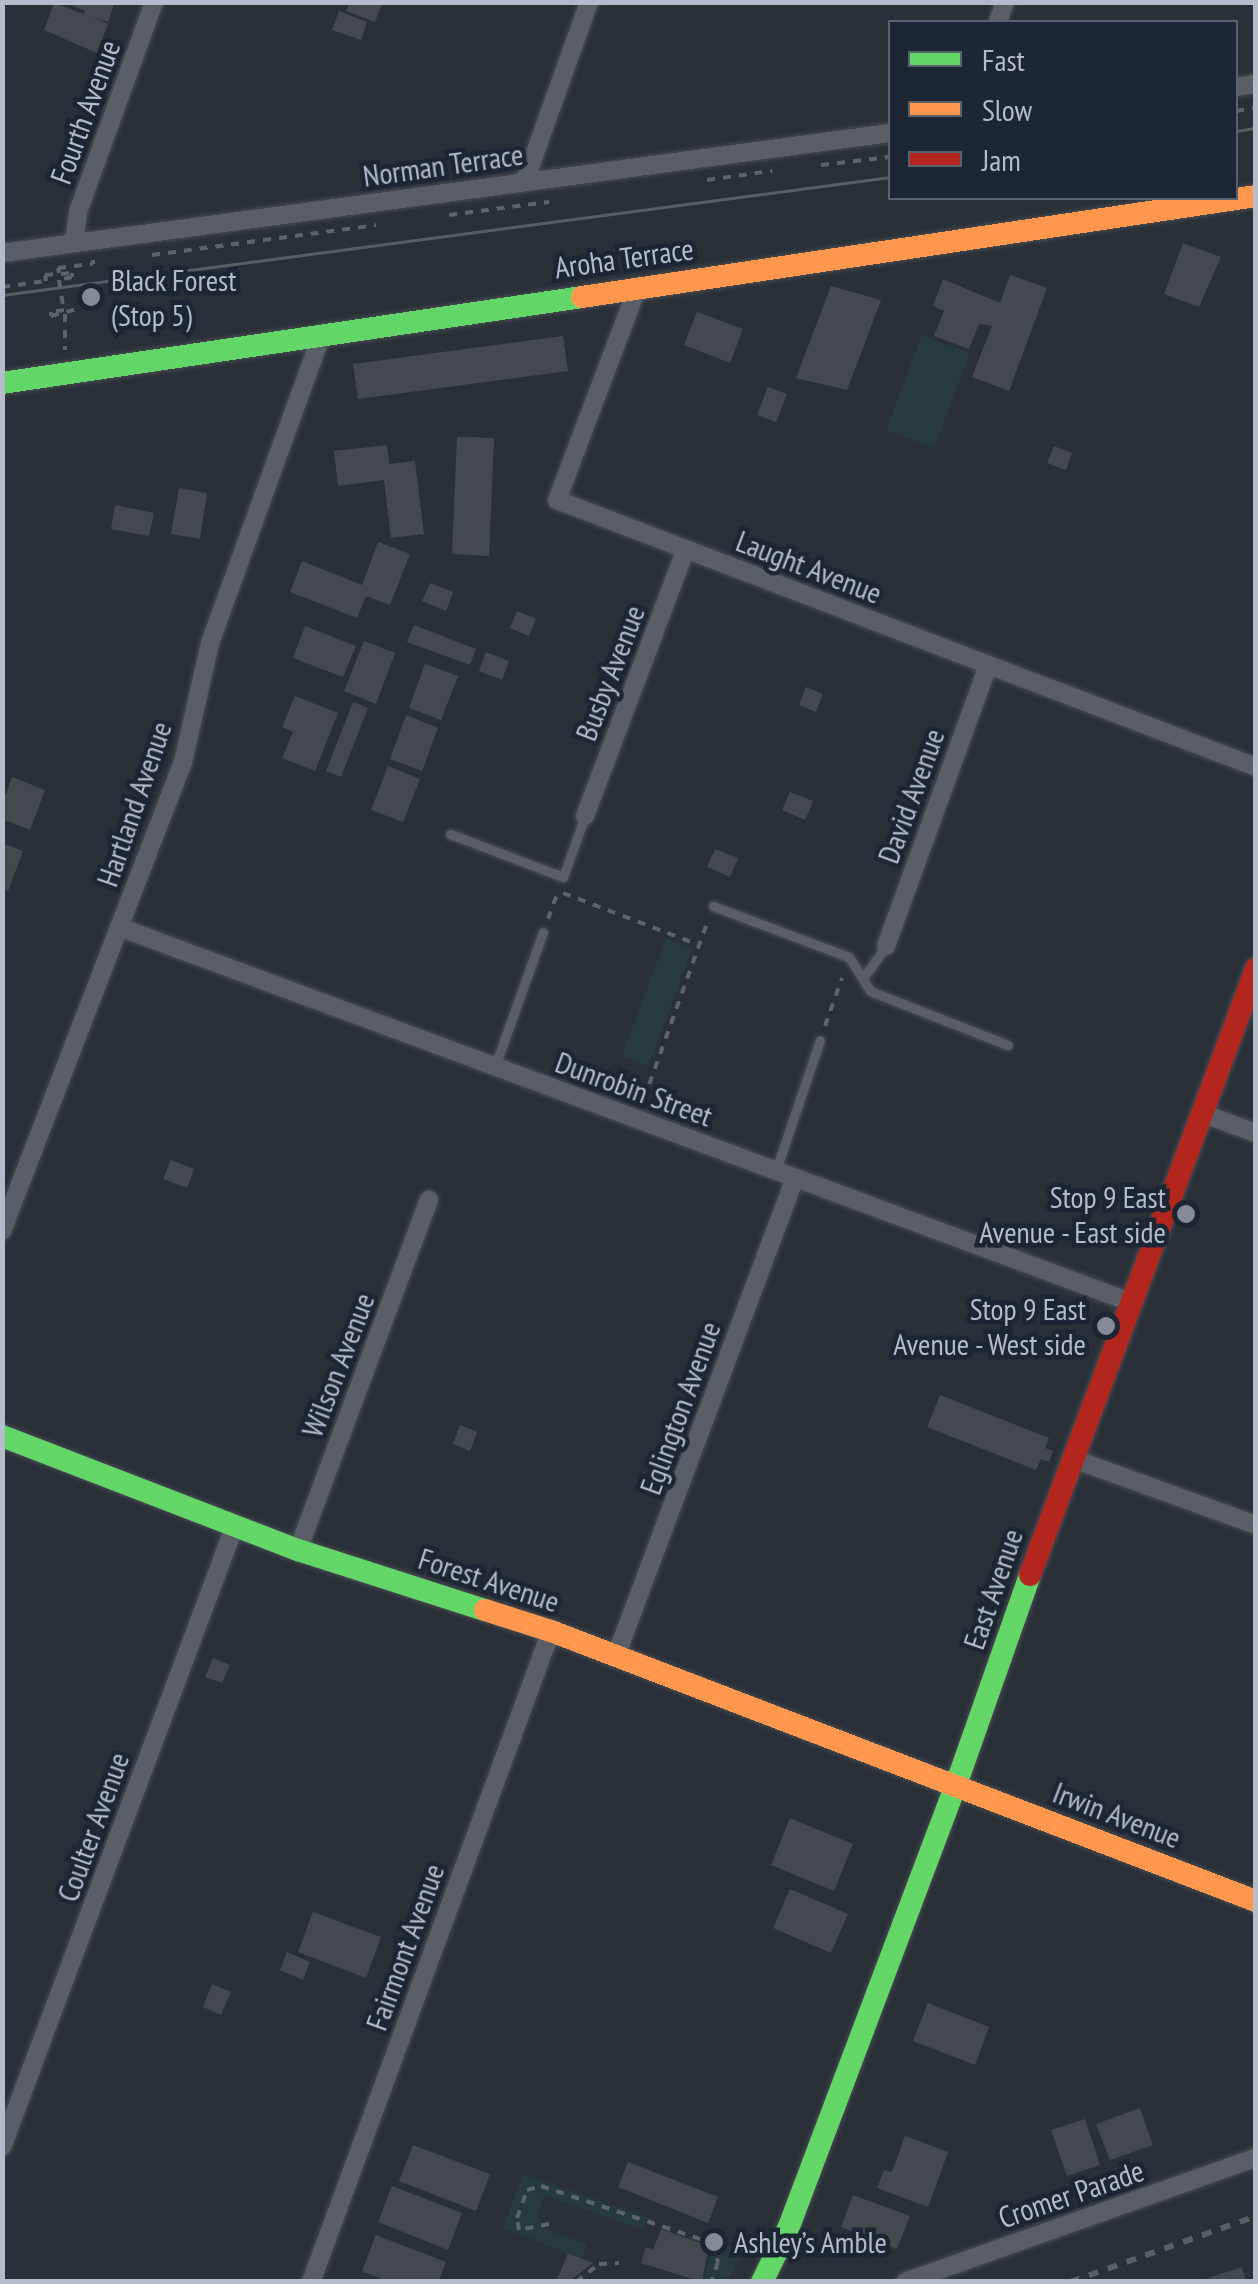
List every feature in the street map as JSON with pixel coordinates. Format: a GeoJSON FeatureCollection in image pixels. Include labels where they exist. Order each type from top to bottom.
{"type":"FeatureCollection","features":[{"type":"Feature","properties":{"kind":"street","name":"Fourth Avenue"},"geometry":{"type":"LineString","coordinates":[[74,242],[78,212],[154,2]]}},
{"type":"Feature","properties":{"kind":"street"},"geometry":{"type":"LineString","coordinates":[[524,181],[590,2]]}},
{"type":"Feature","properties":{"kind":"street","name":"Norman Terrace"},"geometry":{"type":"LineString","coordinates":[[2,253],[888,133]]}},
{"type":"Feature","properties":{"kind":"street","name":"Aroha Terrace"},"geometry":{"type":"LineString","coordinates":[[2,383],[1229,200]]}},
{"type":"Feature","properties":{"kind":"street","name":"Laught Avenue"},"geometry":{"type":"LineString","coordinates":[[638,286],[557,500],[1256,767]]}},
{"type":"Feature","properties":{"kind":"street","name":"Hartland Avenue"},"geometry":{"type":"LineString","coordinates":[[2,1231],[183,762],[210,643],[322,334]]}},
{"type":"Feature","properties":{"kind":"street","name":"Busby Avenue"},"geometry":{"type":"LineString","coordinates":[[585,816],[686,550]]}},
{"type":"Feature","properties":{"kind":"street","name":"David Avenue"},"geometry":{"type":"LineString","coordinates":[[886,946],[988,666]]}},
{"type":"Feature","properties":{"kind":"street","name":"Dunrobin Street"},"geometry":{"type":"LineString","coordinates":[[119,928],[1130,1302]]}},
{"type":"Feature","properties":{"kind":"street","name":"East Avenue"},"geometry":{"type":"LineString","coordinates":[[762,2282],[788,2229],[956,1785],[1071,1458],[1256,970]]}},
{"type":"Feature","properties":{"kind":"street"},"geometry":{"type":"LineString","coordinates":[[1201,1112],[1256,1133]]}},
{"type":"Feature","properties":{"kind":"street","name":"Eglington Avenue"},"geometry":{"type":"LineString","coordinates":[[616,1656],[795,1178]]}},
{"type":"Feature","properties":{"kind":"street","name":"Wilson Avenue"},"geometry":{"type":"LineString","coordinates":[[298,1550],[429,1200]]}},
{"type":"Feature","properties":{"kind":"street","name":"Forest Avenue"},"geometry":{"type":"LineString","coordinates":[[2,1436],[298,1550],[550,1631],[956,1785]]}},
{"type":"Feature","properties":{"kind":"street"},"geometry":{"type":"LineString","coordinates":[[1071,1458],[1256,1525]]}},
{"type":"Feature","properties":{"kind":"street","name":"Coulter Avenue"},"geometry":{"type":"LineString","coordinates":[[2,2147],[235,1525]]}},
{"type":"Feature","properties":{"kind":"street","name":"Fairmont Avenue"},"geometry":{"type":"LineString","coordinates":[[312,2282],[550,1631]]}},
{"type":"Feature","properties":{"kind":"street","name":"Irwin Avenue"},"geometry":{"type":"LineString","coordinates":[[956,1785],[1256,1901]]}},
{"type":"Feature","properties":{"kind":"street","name":"Cromer Parade"},"geometry":{"type":"LineString","coordinates":[[904,2282],[1256,2158]]}},
{"type":"Feature","properties":{"kind":"street","name":"East Avenue"},"geometry":{"type":"LineString","coordinates":[[776,2282],[788,2229]]}},
{"type":"Feature","properties":{"kind":"lane"},"geometry":{"type":"LineString","coordinates":[[450,834],[563,877],[585,816]]}},
{"type":"Feature","properties":{"kind":"lane"},"geometry":{"type":"LineString","coordinates":[[713,906],[850,957],[870,991],[1008,1045]]}},
{"type":"Feature","properties":{"kind":"lane"},"geometry":{"type":"LineString","coordinates":[[495,1067],[543,932]]}},
{"type":"Feature","properties":{"kind":"lane"},"geometry":{"type":"LineString","coordinates":[[863,978],[886,946]]}},
{"type":"Feature","properties":{"kind":"lane"},"geometry":{"type":"LineString","coordinates":[[775,1171],[820,1040]]}},
{"type":"Feature","properties":{"kind":"path"},"geometry":{"type":"LineString","coordinates":[[59,273],[58,268],[94,264],[93,257]]}},
{"type":"Feature","properties":{"kind":"path"},"geometry":{"type":"LineString","coordinates":[[2,288],[46,281],[45,275],[72,273],[72,277],[59,280],[64,310],[51,312],[52,316],[80,308]]}},
{"type":"Feature","properties":{"kind":"path"},"geometry":{"type":"LineString","coordinates":[[65,314],[66,373]]}},
{"type":"Feature","properties":{"kind":"path"},"geometry":{"type":"LineString","coordinates":[[543,932],[563,877]]}},
{"type":"Feature","properties":{"kind":"path"},"geometry":{"type":"LineString","coordinates":[[558,891],[699,945]]}},
{"type":"Feature","properties":{"kind":"path"},"geometry":{"type":"LineString","coordinates":[[637,1120],[713,906]]}},
{"type":"Feature","properties":{"kind":"path"},"geometry":{"type":"LineString","coordinates":[[820,1040],[850,957]]}},
{"type":"Feature","properties":{"kind":"path"},"geometry":{"type":"LineString","coordinates":[[549,2224],[519,2230],[517,2218],[527,2190],[541,2186],[712,2242],[718,2262],[711,2282]]}},
{"type":"Feature","properties":{"kind":"path"},"geometry":{"type":"LineString","coordinates":[[576,2282],[599,2264],[619,2263]]}},
{"type":"Feature","properties":{"kind":"green space"},"geometry":{"type":"Polygon","coordinates":[[[922,335],[970,353],[934,448],[886,430],[922,335]]]}},
{"type":"Feature","properties":{"kind":"green space"},"geometry":{"type":"Polygon","coordinates":[[[666,938],[692,948],[649,1066],[622,1056],[666,938]]]}},
{"type":"Feature","properties":{"kind":"green space"},"geometry":{"type":"Polygon","coordinates":[[[523,2174],[648,2217],[643,2230],[544,2195],[537,2216],[546,2229],[587,2244],[582,2259],[503,2228],[523,2174]]]}},
{"type":"Feature","properties":{"kind":"green space"},"geometry":{"type":"Polygon","coordinates":[[[712,2241],[742,2251],[728,2281],[704,2282],[712,2241]]]}},
{"type":"Feature","properties":{"kind":"building"},"geometry":{"type":"Polygon","coordinates":[[[65,2],[115,2],[108,22],[92,17],[108,24],[97,53],[44,30],[54,3],[84,14],[85,11],[65,2]]]}},
{"type":"Feature","properties":{"kind":"building"},"geometry":{"type":"Polygon","coordinates":[[[350,2],[382,4],[375,22],[346,11],[350,2]]]}},
{"type":"Feature","properties":{"kind":"building"},"geometry":{"type":"Polygon","coordinates":[[[339,11],[367,22],[361,40],[332,30],[339,11]]]}},
{"type":"Feature","properties":{"kind":"building"},"geometry":{"type":"Polygon","coordinates":[[[1183,243],[1221,257],[1199,307],[1164,294],[1183,243]]]}},
{"type":"Feature","properties":{"kind":"building"},"geometry":{"type":"Polygon","coordinates":[[[1010,275],[1047,288],[1009,391],[972,377],[992,326],[979,324],[969,349],[934,336],[944,311],[933,306],[943,279],[1000,303],[1010,275]]]}},
{"type":"Feature","properties":{"kind":"building"},"geometry":{"type":"Polygon","coordinates":[[[831,286],[881,300],[847,390],[796,378],[831,286]]]}},
{"type":"Feature","properties":{"kind":"building"},"geometry":{"type":"Polygon","coordinates":[[[697,312],[743,329],[730,363],[684,345],[697,312]]]}},
{"type":"Feature","properties":{"kind":"building"},"geometry":{"type":"Polygon","coordinates":[[[563,336],[568,371],[358,399],[353,364],[563,336]]]}},
{"type":"Feature","properties":{"kind":"building"},"geometry":{"type":"Polygon","coordinates":[[[768,387],[787,394],[776,422],[757,415],[768,387]]]}},
{"type":"Feature","properties":{"kind":"building"},"geometry":{"type":"Polygon","coordinates":[[[457,437],[494,438],[489,556],[452,554],[457,437]]]}},
{"type":"Feature","properties":{"kind":"building"},"geometry":{"type":"Polygon","coordinates":[[[387,445],[389,464],[415,461],[424,534],[391,538],[384,480],[338,486],[334,451],[387,445]]]}},
{"type":"Feature","properties":{"kind":"building"},"geometry":{"type":"Polygon","coordinates":[[[1054,446],[1072,453],[1066,470],[1047,463],[1054,446]]]}},
{"type":"Feature","properties":{"kind":"building"},"geometry":{"type":"Polygon","coordinates":[[[179,488],[207,493],[200,539],[171,534],[179,488]]]}},
{"type":"Feature","properties":{"kind":"building"},"geometry":{"type":"Polygon","coordinates":[[[115,505],[154,513],[149,536],[111,529],[115,505]]]}},
{"type":"Feature","properties":{"kind":"building"},"geometry":{"type":"Polygon","coordinates":[[[378,542],[410,554],[390,605],[366,596],[357,618],[290,592],[302,561],[362,585],[378,542]]]}},
{"type":"Feature","properties":{"kind":"building"},"geometry":{"type":"Polygon","coordinates":[[[430,583],[453,592],[446,611],[422,601],[430,583]]]}},
{"type":"Feature","properties":{"kind":"building"},"geometry":{"type":"Polygon","coordinates":[[[517,611],[536,619],[529,636],[510,628],[517,611]]]}},
{"type":"Feature","properties":{"kind":"building"},"geometry":{"type":"Polygon","coordinates":[[[414,625],[476,649],[470,665],[407,642],[414,625]]]}},
{"type":"Feature","properties":{"kind":"building"},"geometry":{"type":"Polygon","coordinates":[[[305,626],[356,646],[343,677],[293,658],[305,626]]]}},
{"type":"Feature","properties":{"kind":"building"},"geometry":{"type":"Polygon","coordinates":[[[364,641],[395,653],[376,704],[344,691],[364,641]]]}},
{"type":"Feature","properties":{"kind":"building"},"geometry":{"type":"Polygon","coordinates":[[[486,652],[509,661],[502,680],[479,671],[486,652]]]}},
{"type":"Feature","properties":{"kind":"building"},"geometry":{"type":"Polygon","coordinates":[[[425,664],[458,676],[441,720],[409,708],[425,664]]]}},
{"type":"Feature","properties":{"kind":"building"},"geometry":{"type":"Polygon","coordinates":[[[806,687],[823,694],[816,712],[799,705],[806,687]]]}},
{"type":"Feature","properties":{"kind":"building"},"geometry":{"type":"Polygon","coordinates":[[[295,696],[338,713],[315,771],[282,758],[293,732],[282,727],[295,696]]]}},
{"type":"Feature","properties":{"kind":"building"},"geometry":{"type":"Polygon","coordinates":[[[353,702],[368,708],[341,777],[326,771],[353,702]]]}},
{"type":"Feature","properties":{"kind":"building"},"geometry":{"type":"Polygon","coordinates":[[[406,715],[438,728],[422,771],[390,759],[406,715]]]}},
{"type":"Feature","properties":{"kind":"building"},"geometry":{"type":"Polygon","coordinates":[[[388,766],[420,779],[403,822],[371,810],[388,766]]]}},
{"type":"Feature","properties":{"kind":"building"},"geometry":{"type":"Polygon","coordinates":[[[12,777],[45,790],[30,830],[2,819],[2,792],[6,794],[12,777]]]}},
{"type":"Feature","properties":{"kind":"building"},"geometry":{"type":"Polygon","coordinates":[[[790,792],[813,801],[805,820],[782,810],[790,792]]]}},
{"type":"Feature","properties":{"kind":"building"},"geometry":{"type":"Polygon","coordinates":[[[2,843],[23,851],[8,891],[2,889],[2,843]]]}},
{"type":"Feature","properties":{"kind":"building"},"geometry":{"type":"Polygon","coordinates":[[[715,849],[738,858],[730,877],[707,867],[715,849]]]}},
{"type":"Feature","properties":{"kind":"building"},"geometry":{"type":"Polygon","coordinates":[[[171,1160],[194,1169],[187,1188],[163,1179],[171,1160]]]}},
{"type":"Feature","properties":{"kind":"building"},"geometry":{"type":"Polygon","coordinates":[[[940,1395],[1049,1438],[1045,1448],[1053,1451],[1049,1462],[1041,1459],[1036,1470],[927,1427],[940,1395]]]}},
{"type":"Feature","properties":{"kind":"building"},"geometry":{"type":"Polygon","coordinates":[[[460,1425],[477,1432],[470,1451],[453,1444],[460,1425]]]}},
{"type":"Feature","properties":{"kind":"building"},"geometry":{"type":"Polygon","coordinates":[[[213,1658],[230,1665],[222,1683],[205,1677],[213,1658]]]}},
{"type":"Feature","properties":{"kind":"building"},"geometry":{"type":"Polygon","coordinates":[[[790,1818],[853,1844],[834,1891],[771,1865],[790,1818]]]}},
{"type":"Feature","properties":{"kind":"building"},"geometry":{"type":"Polygon","coordinates":[[[790,1889],[848,1914],[831,1953],[773,1928],[790,1889]]]}},
{"type":"Feature","properties":{"kind":"building"},"geometry":{"type":"Polygon","coordinates":[[[313,1912],[381,1937],[366,1978],[298,1952],[313,1912]]]}},
{"type":"Feature","properties":{"kind":"building"},"geometry":{"type":"Polygon","coordinates":[[[287,1952],[310,1962],[303,1980],[280,1970],[287,1952]]]}},
{"type":"Feature","properties":{"kind":"building"},"geometry":{"type":"Polygon","coordinates":[[[212,1984],[231,1992],[221,2015],[203,2007],[212,1984]]]}},
{"type":"Feature","properties":{"kind":"building"},"geometry":{"type":"Polygon","coordinates":[[[928,2003],[989,2027],[975,2065],[913,2041],[928,2003]]]}},
{"type":"Feature","properties":{"kind":"building"},"geometry":{"type":"Polygon","coordinates":[[[1140,2108],[1153,2145],[1110,2160],[1096,2124],[1140,2108]]]}},
{"type":"Feature","properties":{"kind":"building"},"geometry":{"type":"Polygon","coordinates":[[[1085,2119],[1100,2165],[1067,2176],[1051,2130],[1085,2119]]]}},
{"type":"Feature","properties":{"kind":"building"},"geometry":{"type":"Polygon","coordinates":[[[905,2136],[948,2152],[928,2207],[877,2188],[884,2170],[892,2172],[905,2136]]]}},
{"type":"Feature","properties":{"kind":"building"},"geometry":{"type":"Polygon","coordinates":[[[413,2145],[490,2174],[476,2211],[399,2181],[413,2145]]]}},
{"type":"Feature","properties":{"kind":"building"},"geometry":{"type":"Polygon","coordinates":[[[628,2162],[718,2197],[708,2223],[618,2187],[628,2162]]]}},
{"type":"Feature","properties":{"kind":"building"},"geometry":{"type":"Polygon","coordinates":[[[392,2186],[462,2213],[448,2250],[378,2222],[392,2186]]]}},
{"type":"Feature","properties":{"kind":"building"},"geometry":{"type":"Polygon","coordinates":[[[853,2195],[910,2216],[897,2249],[841,2227],[853,2195]]]}},
{"type":"Feature","properties":{"kind":"building"},"geometry":{"type":"Polygon","coordinates":[[[661,2229],[709,2246],[702,2282],[641,2263],[646,2247],[653,2250],[661,2229]]]}},
{"type":"Feature","properties":{"kind":"building"},"geometry":{"type":"Polygon","coordinates":[[[376,2235],[446,2262],[438,2282],[389,2282],[362,2271],[376,2235]]]}},
{"type":"Feature","properties":{"kind":"building"},"geometry":{"type":"Polygon","coordinates":[[[568,2253],[593,2263],[568,2282],[557,2280],[568,2253]]]}},
{"type":"Feature","properties":{"kind":"building"},"geometry":{"type":"Polygon","coordinates":[[[1242,2267],[1246,2281],[1199,2282],[1199,2281],[1242,2267]]]}},
{"type":"Feature","properties":{"kind":"tram line"},"geometry":{"type":"LineString","coordinates":[[1238,131],[1256,128]]}},
{"type":"Feature","properties":{"kind":"tram line"},"geometry":{"type":"LineString","coordinates":[[2,295],[888,177]]}},
{"type":"Feature","properties":{"kind":"railway"},"geometry":{"type":"LineString","coordinates":[[1070,2282],[1256,2216]]}},
{"type":"Feature","properties":{"kind":"traffic: fast"},"geometry":{"type":"LineString","coordinates":[[2,383],[582,297]]}},
{"type":"Feature","properties":{"kind":"traffic: fast"},"geometry":{"type":"LineString","coordinates":[[2,1436],[298,1550],[485,1610]]}},
{"type":"Feature","properties":{"kind":"traffic: fast"},"geometry":{"type":"LineString","coordinates":[[762,2282],[788,2229],[956,1785],[1030,1575]]}},
{"type":"Feature","properties":{"kind":"traffic: slow"},"geometry":{"type":"LineString","coordinates":[[1238,199],[1256,196]]}},
{"type":"Feature","properties":{"kind":"traffic: slow"},"geometry":{"type":"LineString","coordinates":[[582,297],[1229,200]]}},
{"type":"Feature","properties":{"kind":"traffic: slow"},"geometry":{"type":"LineString","coordinates":[[485,1610],[551,1631],[1256,1901]]}},
{"type":"Feature","properties":{"kind":"traffic: jam"},"geometry":{"type":"LineString","coordinates":[[1030,1575],[1256,969]]}},
{"type":"Feature","properties":{"kind":"place","name":"Black Forest (Stop 5)"},"geometry":{"type":"Point","coordinates":[91,297]}},
{"type":"Feature","properties":{"kind":"place","name":"Stop 9 East Avenue - East side"},"geometry":{"type":"Point","coordinates":[1186,1214]}},
{"type":"Feature","properties":{"kind":"place","name":"Stop 9 East Avenue - West side"},"geometry":{"type":"Point","coordinates":[1106,1326]}},
{"type":"Feature","properties":{"kind":"place","name":"Ashley’s Amble"},"geometry":{"type":"Point","coordinates":[714,2242]}}]}
